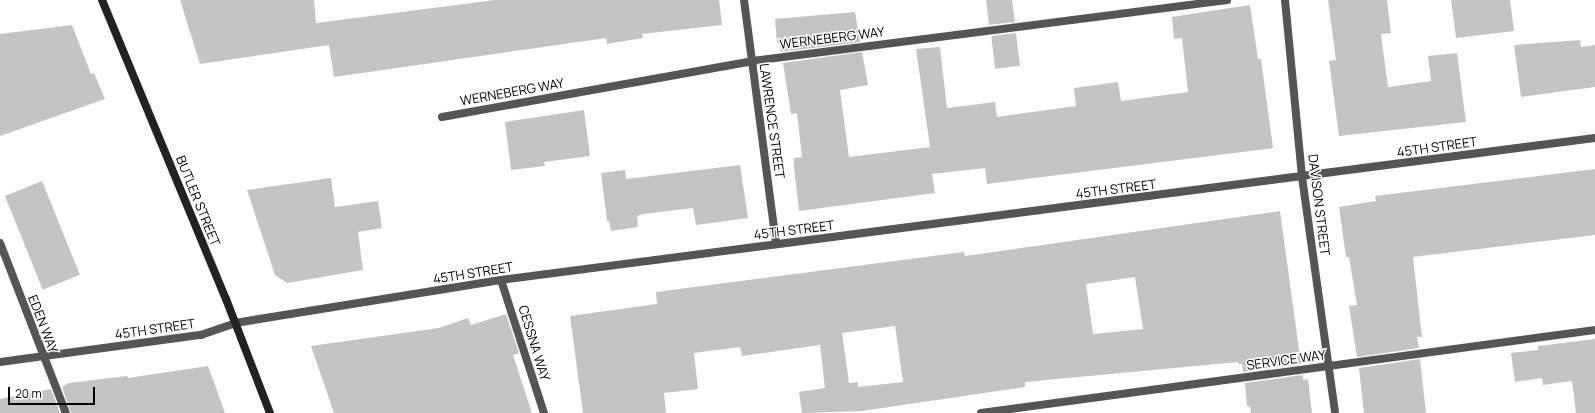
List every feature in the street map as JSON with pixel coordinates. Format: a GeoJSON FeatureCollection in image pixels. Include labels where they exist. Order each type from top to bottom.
{"type":"FeatureCollection","features":[{"type":"Feature","properties":{"kind":"main road","name":"BUTLER STREET"},"geometry":{"type":"LineString","coordinates":[[102,0],[235,323],[270,413]]}},
{"type":"Feature","properties":{"kind":"street","name":"LAWRENCE STREET"},"geometry":{"type":"LineString","coordinates":[[744,0],[776,244]]}},
{"type":"Feature","properties":{"kind":"street","name":"WERNEBERG WAY"},"geometry":{"type":"LineString","coordinates":[[442,117],[752,60],[1227,0]]}},
{"type":"Feature","properties":{"kind":"street","name":"DAVISON STREET"},"geometry":{"type":"LineString","coordinates":[[1285,0],[1302,177],[1335,413]]}},
{"type":"Feature","properties":{"kind":"street","name":"45TH STREET"},"geometry":{"type":"LineString","coordinates":[[0,362],[201,335],[235,323],[501,280],[1595,138]]}},
{"type":"Feature","properties":{"kind":"street","name":"EDEN WAY"},"geometry":{"type":"LineString","coordinates":[[0,243],[66,413]]}},
{"type":"Feature","properties":{"kind":"street","name":"CESSNA WAY"},"geometry":{"type":"LineString","coordinates":[[501,280],[544,413]]}},
{"type":"Feature","properties":{"kind":"street","name":"SERVICE WAY"},"geometry":{"type":"LineString","coordinates":[[981,413],[1595,330]]}},
{"type":"Feature","properties":{"kind":"building"},"geometry":{"type":"Polygon","coordinates":[[[180,0],[314,0],[316,23],[495,0],[719,0],[722,25],[642,34],[643,38],[607,44],[606,38],[334,77],[329,45],[200,64],[180,0]]]}},
{"type":"Feature","properties":{"kind":"building"},"geometry":{"type":"Polygon","coordinates":[[[986,0],[1012,0],[1015,22],[989,25],[986,0]]]}},
{"type":"Feature","properties":{"kind":"building"},"geometry":{"type":"Polygon","coordinates":[[[1328,0],[1387,0],[1391,33],[1381,34],[1388,87],[1431,81],[1428,56],[1457,53],[1466,122],[1339,136],[1329,61],[1336,60],[1328,0]]]}},
{"type":"Feature","properties":{"kind":"building"},"geometry":{"type":"Polygon","coordinates":[[[1451,0],[1510,0],[1514,31],[1456,38],[1451,0]]]}},
{"type":"Feature","properties":{"kind":"building"},"geometry":{"type":"Polygon","coordinates":[[[1250,5],[1258,59],[1261,59],[1273,148],[987,184],[985,168],[932,174],[935,193],[799,211],[794,158],[802,157],[797,113],[791,114],[783,63],[862,52],[868,85],[840,90],[849,157],[930,147],[916,49],[940,47],[947,108],[995,102],[997,117],[1076,106],[1074,88],[1118,82],[1121,101],[1188,92],[1182,38],[1174,39],[1172,17],[1250,5]]]}},
{"type":"Feature","properties":{"kind":"building"},"geometry":{"type":"Polygon","coordinates":[[[855,12],[860,42],[781,52],[780,43],[777,43],[775,19],[855,12]]]}},
{"type":"Feature","properties":{"kind":"building"},"geometry":{"type":"Polygon","coordinates":[[[72,25],[91,74],[94,73],[105,99],[0,136],[0,34],[72,25]]]}},
{"type":"Feature","properties":{"kind":"building"},"geometry":{"type":"Polygon","coordinates":[[[1016,33],[1020,66],[995,69],[991,36],[1016,33]]]}},
{"type":"Feature","properties":{"kind":"building"},"geometry":{"type":"Polygon","coordinates":[[[1580,40],[1581,47],[1595,45],[1595,87],[1521,97],[1514,45],[1580,40]]]}},
{"type":"Feature","properties":{"kind":"building"},"geometry":{"type":"Polygon","coordinates":[[[584,110],[590,156],[544,162],[545,166],[511,170],[505,122],[584,110]]]}},
{"type":"Feature","properties":{"kind":"building"},"geometry":{"type":"Polygon","coordinates":[[[740,165],[748,218],[696,225],[693,208],[643,214],[637,216],[638,227],[611,231],[609,221],[607,221],[601,173],[625,170],[626,179],[740,165]]]}},
{"type":"Feature","properties":{"kind":"building"},"geometry":{"type":"Polygon","coordinates":[[[1595,169],[1595,235],[1413,257],[1422,337],[1417,337],[1419,348],[1357,357],[1349,306],[1357,305],[1349,257],[1346,257],[1339,207],[1376,201],[1375,196],[1595,169]]]}},
{"type":"Feature","properties":{"kind":"building"},"geometry":{"type":"Polygon","coordinates":[[[331,178],[335,207],[378,201],[382,228],[358,232],[363,270],[287,283],[275,275],[247,190],[331,178]]]}},
{"type":"Feature","properties":{"kind":"building"},"geometry":{"type":"Polygon","coordinates":[[[42,181],[80,275],[43,290],[5,196],[42,181]]]}},
{"type":"Feature","properties":{"kind":"building"},"geometry":{"type":"Polygon","coordinates":[[[1280,211],[1301,364],[1243,372],[1242,364],[1238,364],[1238,362],[1025,382],[1025,387],[862,411],[802,413],[799,392],[825,388],[820,345],[742,356],[740,347],[694,353],[698,389],[664,393],[666,413],[583,413],[570,316],[657,304],[656,292],[964,252],[965,256],[1280,211]],[[1135,277],[1086,284],[1093,334],[1143,329],[1135,277]],[[895,326],[842,333],[849,383],[858,382],[858,387],[903,382],[895,326]]]}},
{"type":"Feature","properties":{"kind":"building"},"geometry":{"type":"Polygon","coordinates":[[[506,314],[519,353],[513,355],[532,413],[334,413],[311,346],[439,328],[468,318],[471,325],[506,314]]]}},
{"type":"Feature","properties":{"kind":"building"},"geometry":{"type":"Polygon","coordinates":[[[1595,339],[1595,413],[1576,413],[1572,381],[1543,385],[1542,378],[1515,382],[1511,353],[1538,350],[1538,346],[1595,339]]]}},
{"type":"Feature","properties":{"kind":"building"},"geometry":{"type":"Polygon","coordinates":[[[1420,359],[1426,413],[1364,413],[1359,368],[1420,359]]]}},
{"type":"Feature","properties":{"kind":"building"},"geometry":{"type":"Polygon","coordinates":[[[208,366],[225,413],[71,413],[62,387],[69,383],[127,376],[128,378],[208,366]]]}},
{"type":"Feature","properties":{"kind":"building"},"geometry":{"type":"Polygon","coordinates":[[[1303,375],[1303,380],[1308,379],[1312,413],[1251,413],[1250,406],[1247,406],[1245,383],[1303,375]]]}},
{"type":"Feature","properties":{"kind":"building"},"geometry":{"type":"Polygon","coordinates":[[[51,389],[60,413],[0,413],[0,399],[51,389]]]}}]}
